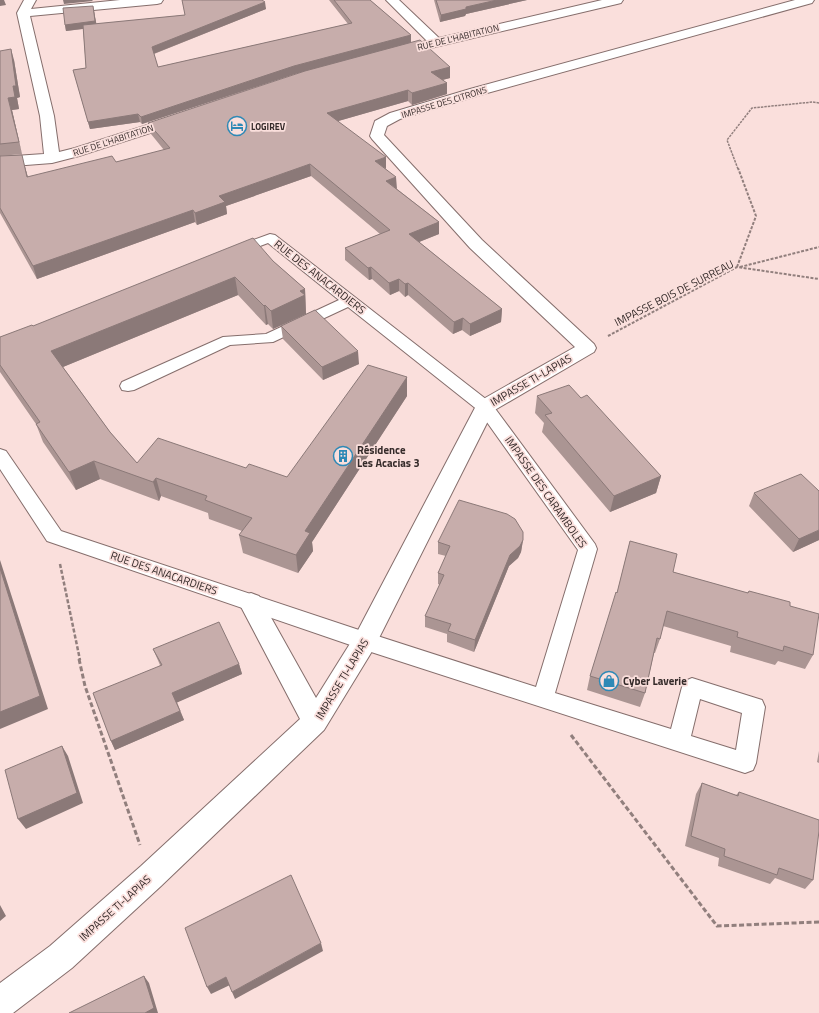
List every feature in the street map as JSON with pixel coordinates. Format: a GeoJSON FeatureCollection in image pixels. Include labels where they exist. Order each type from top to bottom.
{"type":"FeatureCollection","features":[{"type":"Feature","properties":{"kind":"street"},"geometry":{"type":"LineString","coordinates":[[30,0],[23,13],[47,116],[52,158]]}},
{"type":"Feature","properties":{"kind":"street"},"geometry":{"type":"LineString","coordinates":[[23,13],[155,0]]}},
{"type":"Feature","properties":{"kind":"street"},"geometry":{"type":"LineString","coordinates":[[392,0],[435,42]]}},
{"type":"Feature","properties":{"kind":"street","name":"RUE DE L'HABITATION"},"geometry":{"type":"LineString","coordinates":[[382,56],[435,42],[617,0]]}},
{"type":"Feature","properties":{"kind":"street","name":"IMPASSE DES CITRONS"},"geometry":{"type":"LineString","coordinates":[[587,348],[476,244],[404,167],[377,136],[380,124],[395,116],[475,92],[808,0]]}},
{"type":"Feature","properties":{"kind":"street"},"geometry":{"type":"LineString","coordinates":[[555,4],[567,11]]}},
{"type":"Feature","properties":{"kind":"street","name":"RUE DE L'HABITATION"},"geometry":{"type":"LineString","coordinates":[[0,162],[52,158],[79,152],[190,115]]}},
{"type":"Feature","properties":{"kind":"street","name":"IMPASSE TI-LAPIAS"},"geometry":{"type":"LineString","coordinates":[[0,1003],[61,957],[151,876],[315,722],[365,641],[485,407],[587,348]]}},
{"type":"Feature","properties":{"kind":"street"},"geometry":{"type":"LineString","coordinates":[[251,603],[315,722]]}},
{"type":"Feature","properties":{"kind":"lane","name":"RUE DES ANACARDIERS"},"geometry":{"type":"LineString","coordinates":[[219,258],[270,238],[485,407]]}},
{"type":"Feature","properties":{"kind":"lane"},"geometry":{"type":"LineString","coordinates":[[128,386],[228,340],[268,339],[350,300]]}},
{"type":"Feature","properties":{"kind":"lane","name":"IMPASSE DES CARAMBOLES"},"geometry":{"type":"LineString","coordinates":[[485,407],[588,548],[543,698]]}},
{"type":"Feature","properties":{"kind":"lane"},"geometry":{"type":"LineString","coordinates":[[0,455],[54,536]]}},
{"type":"Feature","properties":{"kind":"lane","name":"RUE DES ANACARDIERS"},"geometry":{"type":"LineString","coordinates":[[54,536],[365,641]]}},
{"type":"Feature","properties":{"kind":"lane"},"geometry":{"type":"LineString","coordinates":[[365,641],[679,742]]}},
{"type":"Feature","properties":{"kind":"path"},"geometry":{"type":"LineString","coordinates":[[737,267],[756,216],[727,140],[752,108],[813,102],[819,103]]}},
{"type":"Feature","properties":{"kind":"path"},"geometry":{"type":"LineString","coordinates":[[737,267],[819,246]]}},
{"type":"Feature","properties":{"kind":"path","name":"IMPASSE BOIS DE SURREAU"},"geometry":{"type":"LineString","coordinates":[[587,348],[737,267],[819,280]]}},
{"type":"Feature","properties":{"kind":"path"},"geometry":{"type":"LineString","coordinates":[[54,536],[85,686],[151,876]]}},
{"type":"Feature","properties":{"kind":"path"},"geometry":{"type":"LineString","coordinates":[[543,698],[717,926],[819,922]]}},
{"type":"Feature","properties":{"kind":"building"},"geometry":{"type":"Polygon","coordinates":[[[182,0],[262,0],[265,2],[152,47],[158,67],[352,23],[334,0],[370,0],[411,35],[294,66],[141,117],[138,114],[88,122],[73,70],[86,68],[83,25],[185,15],[182,0]]]}},
{"type":"Feature","properties":{"kind":"building"},"geometry":{"type":"Polygon","coordinates":[[[436,0],[497,0],[466,7],[466,9],[441,15],[436,0]]]}},
{"type":"Feature","properties":{"kind":"building"},"geometry":{"type":"Polygon","coordinates":[[[93,6],[95,21],[65,25],[63,8],[93,6]]]}},
{"type":"Feature","properties":{"kind":"building"},"geometry":{"type":"Polygon","coordinates":[[[420,40],[450,67],[431,72],[447,83],[412,93],[408,90],[327,113],[386,157],[375,161],[396,177],[386,181],[439,222],[409,234],[502,309],[470,324],[463,318],[454,322],[408,283],[405,284],[399,279],[389,283],[371,267],[368,268],[345,248],[390,230],[310,164],[219,196],[225,202],[195,213],[193,210],[33,266],[0,208],[0,156],[22,155],[27,177],[112,156],[116,162],[170,148],[148,123],[305,71],[420,40]]]}},
{"type":"Feature","properties":{"kind":"building"},"geometry":{"type":"Polygon","coordinates":[[[11,49],[16,86],[13,86],[15,97],[8,98],[19,142],[0,144],[0,51],[11,49]]]}},
{"type":"Feature","properties":{"kind":"building"},"geometry":{"type":"Polygon","coordinates":[[[253,238],[273,261],[305,289],[300,291],[305,295],[271,311],[235,277],[51,351],[110,432],[137,463],[158,438],[246,468],[249,464],[287,477],[368,365],[407,377],[305,531],[310,533],[296,555],[239,535],[252,518],[205,500],[207,496],[156,478],[153,482],[94,461],[69,472],[36,424],[40,422],[0,365],[0,337],[32,325],[33,326],[253,238]]]}},
{"type":"Feature","properties":{"kind":"building"},"geometry":{"type":"Polygon","coordinates":[[[315,310],[358,351],[322,367],[281,326],[315,310]]]}},
{"type":"Feature","properties":{"kind":"building"},"geometry":{"type":"Polygon","coordinates":[[[569,385],[581,398],[587,395],[661,476],[614,496],[545,415],[552,413],[537,396],[569,385]]]}},
{"type":"Feature","properties":{"kind":"building"},"geometry":{"type":"Polygon","coordinates":[[[801,474],[819,491],[819,530],[799,539],[754,493],[801,474]]]}},
{"type":"Feature","properties":{"kind":"building"},"geometry":{"type":"Polygon","coordinates":[[[459,500],[507,514],[515,519],[523,532],[523,540],[520,546],[510,555],[475,640],[448,631],[451,624],[425,616],[444,575],[438,573],[450,546],[438,542],[459,500]]]}},
{"type":"Feature","properties":{"kind":"building"},"geometry":{"type":"Polygon","coordinates":[[[630,541],[677,554],[673,572],[748,593],[749,591],[790,602],[790,606],[819,614],[813,655],[784,646],[783,651],[737,637],[738,632],[667,611],[660,639],[657,638],[645,693],[590,676],[616,592],[617,593],[630,541]]]}},
{"type":"Feature","properties":{"kind":"building"},"geometry":{"type":"Polygon","coordinates":[[[0,568],[40,696],[0,712],[0,568]]]}},
{"type":"Feature","properties":{"kind":"building"},"geometry":{"type":"Polygon","coordinates":[[[219,622],[239,664],[172,693],[180,711],[111,741],[93,693],[162,665],[153,649],[219,622]]]}},
{"type":"Feature","properties":{"kind":"building"},"geometry":{"type":"Polygon","coordinates":[[[62,746],[77,793],[18,819],[5,770],[62,746]]]}},
{"type":"Feature","properties":{"kind":"building"},"geometry":{"type":"Polygon","coordinates":[[[702,783],[738,796],[739,792],[819,820],[813,880],[779,868],[777,875],[724,856],[725,849],[691,836],[702,783]]]}},
{"type":"Feature","properties":{"kind":"building"},"geometry":{"type":"Polygon","coordinates":[[[291,875],[321,943],[232,992],[226,977],[207,987],[185,928],[291,875]]]}},
{"type":"Feature","properties":{"kind":"building"},"geometry":{"type":"Polygon","coordinates":[[[144,976],[154,1008],[145,1013],[69,1013],[144,976]]]}},
{"type":"Feature","properties":{"kind":"place","name":"LOGIREV"},"geometry":{"type":"Point","coordinates":[237,126]}},
{"type":"Feature","properties":{"kind":"place","name":"Résidence Les Acacias 3"},"geometry":{"type":"Point","coordinates":[343,456]}},
{"type":"Feature","properties":{"kind":"place","name":"Cyber Laverie"},"geometry":{"type":"Point","coordinates":[609,681]}}]}
